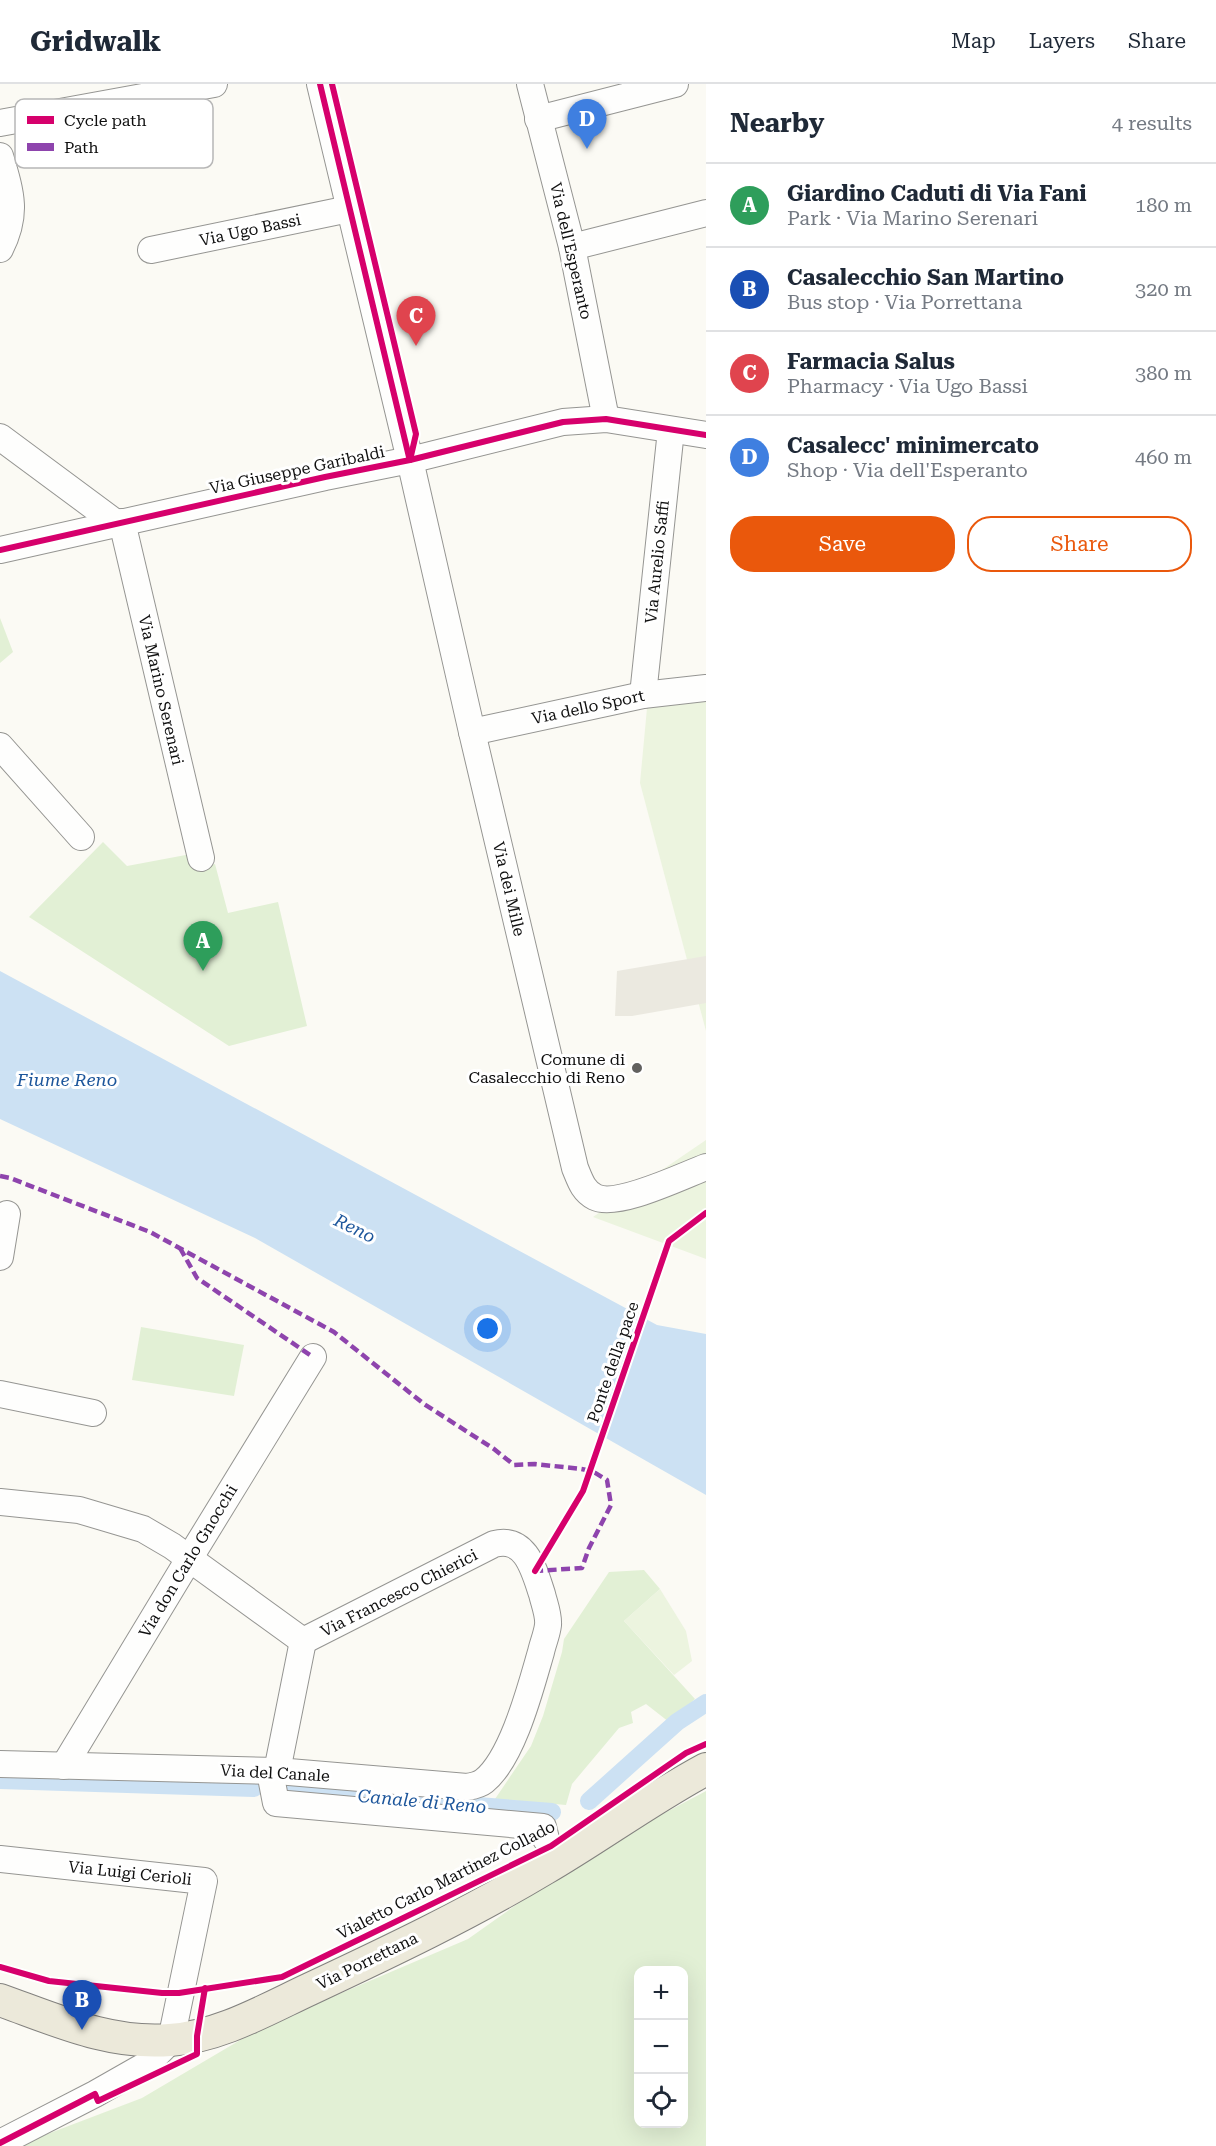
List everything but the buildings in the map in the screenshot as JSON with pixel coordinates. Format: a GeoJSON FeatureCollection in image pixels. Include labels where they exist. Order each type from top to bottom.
{"type":"FeatureCollection","features":[{"type":"Feature","properties":{"kind":"main road","name":"Via Porrettana"},"geometry":{"type":"LineString","coordinates":[[0,2000],[93,2033],[130,2039],[171,2040],[197,2036],[241,2021],[339,1976],[487,1902],[546,1868],[671,1788],[706,1769]]}},
{"type":"Feature","properties":{"kind":"street"},"geometry":{"type":"LineString","coordinates":[[132,99],[214,84]]}},
{"type":"Feature","properties":{"kind":"street"},"geometry":{"type":"LineString","coordinates":[[320,84],[410,460]]}},
{"type":"Feature","properties":{"kind":"street","name":"Via dell'Esperanto"},"geometry":{"type":"LineString","coordinates":[[530,84],[572,247],[606,419]]}},
{"type":"Feature","properties":{"kind":"street"},"geometry":{"type":"LineString","coordinates":[[538,119],[675,84]]}},
{"type":"Feature","properties":{"kind":"street"},"geometry":{"type":"LineString","coordinates":[[0,123],[15,120]]}},
{"type":"Feature","properties":{"kind":"street"},"geometry":{"type":"LineString","coordinates":[[0,156],[9,184],[12,208],[11,224],[0,249]]}},
{"type":"Feature","properties":{"kind":"street","name":"Via Ugo Bassi"},"geometry":{"type":"LineString","coordinates":[[151,250],[349,209]]}},
{"type":"Feature","properties":{"kind":"street"},"geometry":{"type":"LineString","coordinates":[[572,247],[706,213]]}},
{"type":"Feature","properties":{"kind":"street","name":"Via Giuseppe Garibaldi"},"geometry":{"type":"LineString","coordinates":[[0,550],[119,522],[410,460],[563,422],[606,419],[706,435]]}},
{"type":"Feature","properties":{"kind":"street","name":"Via Aurelio Saffi"},"geometry":{"type":"LineString","coordinates":[[644,695],[671,430]]}},
{"type":"Feature","properties":{"kind":"street"},"geometry":{"type":"LineString","coordinates":[[0,437],[119,522]]}},
{"type":"Feature","properties":{"kind":"street","name":"Via dei Mille"},"geometry":{"type":"LineString","coordinates":[[410,460],[472,732],[575,1168],[581,1185],[602,1200],[617,1200],[706,1167]]}},
{"type":"Feature","properties":{"kind":"street","name":"Via Marino Serenari"},"geometry":{"type":"LineString","coordinates":[[119,522],[201,858]]}},
{"type":"Feature","properties":{"kind":"street","name":"Via dello Sport"},"geometry":{"type":"LineString","coordinates":[[472,732],[644,695],[706,688]]}},
{"type":"Feature","properties":{"kind":"street"},"geometry":{"type":"LineString","coordinates":[[0,746],[81,837]]}},
{"type":"Feature","properties":{"kind":"street"},"geometry":{"type":"LineString","coordinates":[[0,1257],[8,1214]]}},
{"type":"Feature","properties":{"kind":"street","name":"Via don Carlo Gnocchi"},"geometry":{"type":"LineString","coordinates":[[64,1767],[313,1357]]}},
{"type":"Feature","properties":{"kind":"street"},"geometry":{"type":"LineString","coordinates":[[0,1394],[93,1413]]}},
{"type":"Feature","properties":{"kind":"street"},"geometry":{"type":"LineString","coordinates":[[0,1502],[79,1510],[143,1530],[172,1546],[303,1641],[274,1771],[276,1803],[543,1827],[546,1839]]}},
{"type":"Feature","properties":{"kind":"street","name":"Via del Canale"},"geometry":{"type":"LineString","coordinates":[[0,1764],[274,1771],[467,1787],[484,1780],[498,1764],[512,1739],[532,1684],[548,1624],[535,1571],[528,1558],[522,1550],[512,1544],[503,1542],[494,1544]]}},
{"type":"Feature","properties":{"kind":"street","name":"Via Francesco Chierici"},"geometry":{"type":"LineString","coordinates":[[303,1641],[494,1544]]}},
{"type":"Feature","properties":{"kind":"street","name":"Via Luigi Cerioli"},"geometry":{"type":"LineString","coordinates":[[0,1859],[204,1881],[171,2040]]}},
{"type":"Feature","properties":{"kind":"street"},"geometry":{"type":"LineString","coordinates":[[0,2143],[146,2065],[171,2040]]}},
{"type":"Feature","properties":{"kind":"green space"},"geometry":{"type":"Polygon","coordinates":[[[0,618],[13,652],[0,663],[0,618]]]}},
{"type":"Feature","properties":{"kind":"green space"},"geometry":{"type":"Polygon","coordinates":[[[706,698],[706,1031],[640,783],[647,708],[706,698]]]}},
{"type":"Feature","properties":{"kind":"green space"},"geometry":{"type":"Polygon","coordinates":[[[103,842],[127,866],[191,854],[196,869],[215,864],[228,913],[278,902],[307,1026],[229,1046],[29,917],[103,842]]]}},
{"type":"Feature","properties":{"kind":"green space"},"geometry":{"type":"Polygon","coordinates":[[[706,1140],[706,1259],[593,1217],[706,1140]]]}},
{"type":"Feature","properties":{"kind":"green space"},"geometry":{"type":"Polygon","coordinates":[[[141,1327],[244,1345],[234,1396],[132,1380],[141,1327]]]}},
{"type":"Feature","properties":{"kind":"green space"},"geometry":{"type":"Polygon","coordinates":[[[644,1570],[660,1589],[624,1621],[695,1699],[669,1722],[646,1704],[631,1712],[633,1723],[619,1728],[572,1784],[566,1805],[495,1799],[531,1746],[543,1716],[564,1639],[609,1572],[644,1570]]]}},
{"type":"Feature","properties":{"kind":"green space"},"geometry":{"type":"Polygon","coordinates":[[[660,1589],[686,1631],[692,1661],[674,1675],[624,1621],[660,1589]]]}},
{"type":"Feature","properties":{"kind":"green space"},"geometry":{"type":"Polygon","coordinates":[[[706,1791],[706,2146],[16,2146],[142,2098],[264,2026],[468,1939],[589,1853],[706,1791]]]}},
{"type":"Feature","properties":{"kind":"shaded area"},"geometry":{"type":"Polygon","coordinates":[[[706,956],[706,1003],[632,1016],[615,1016],[617,971],[706,956]]]}},
{"type":"Feature","properties":{"kind":"water","name":"Fiume Reno"},"geometry":{"type":"Polygon","coordinates":[[[0,971],[657,1325],[706,1334],[706,1495],[255,1238],[0,1119],[0,971]]]}},
{"type":"Feature","properties":{"kind":"waterway","name":"Canale di Reno"},"geometry":{"type":"LineString","coordinates":[[589,1801],[677,1722],[706,1703]]}},
{"type":"Feature","properties":{"kind":"waterway","name":"Canale di Reno"},"geometry":{"type":"LineString","coordinates":[[0,1780],[254,1788]]}},
{"type":"Feature","properties":{"kind":"waterway","name":"Canale di Reno"},"geometry":{"type":"LineString","coordinates":[[291,1791],[552,1812]]}},
{"type":"Feature","properties":{"kind":"marked path"},"geometry":{"type":"LineString","coordinates":[[0,1176],[150,1232],[334,1332],[424,1404],[494,1449],[514,1465],[535,1464],[581,1469],[592,1471],[607,1480],[611,1505],[589,1548],[582,1568],[535,1571]]}},
{"type":"Feature","properties":{"kind":"marked path"},"geometry":{"type":"LineString","coordinates":[[180,1248],[197,1278],[313,1357]]}},
{"type":"Feature","properties":{"kind":"cycle path"},"geometry":{"type":"LineString","coordinates":[[320,84],[409,457]]}},
{"type":"Feature","properties":{"kind":"cycle path"},"geometry":{"type":"LineString","coordinates":[[332,84],[416,434],[410,460]]}},
{"type":"Feature","properties":{"kind":"cycle path"},"geometry":{"type":"LineString","coordinates":[[0,550],[410,460],[563,422],[606,419],[706,435]]}},
{"type":"Feature","properties":{"kind":"cycle path","name":"Ponte della pace"},"geometry":{"type":"LineString","coordinates":[[535,1571],[583,1491],[669,1241],[706,1213]]}},
{"type":"Feature","properties":{"kind":"cycle path","name":"Vialetto Carlo Martinez Collado"},"geometry":{"type":"LineString","coordinates":[[0,1967],[49,1981],[162,1993],[179,1993],[282,1977],[551,1846],[686,1753],[706,1744]]}},
{"type":"Feature","properties":{"kind":"cycle path"},"geometry":{"type":"LineString","coordinates":[[0,2143],[95,2094],[98,2101],[197,2054],[197,2036],[205,1988]]}},
{"type":"Feature","properties":{"kind":"place","name":"Casalecc' minimercato"},"geometry":{"type":"Point","coordinates":[587,149]}},
{"type":"Feature","properties":{"kind":"place","name":"Farmacia Salus"},"geometry":{"type":"Point","coordinates":[416,346]}},
{"type":"Feature","properties":{"kind":"place","name":"Giardino Caduti di Via Fani"},"geometry":{"type":"Point","coordinates":[203,971]}},
{"type":"Feature","properties":{"kind":"place","name":"Comune di Casalecchio di Reno"},"geometry":{"type":"Point","coordinates":[637,1068]}},
{"type":"Feature","properties":{"kind":"place","name":"Casalecchio San Martino"},"geometry":{"type":"Point","coordinates":[82,2030]}},
{"type":"Feature","properties":{"kind":"water label","name":"Reno"},"geometry":{"type":"Point","coordinates":[355,1228]}}]}
